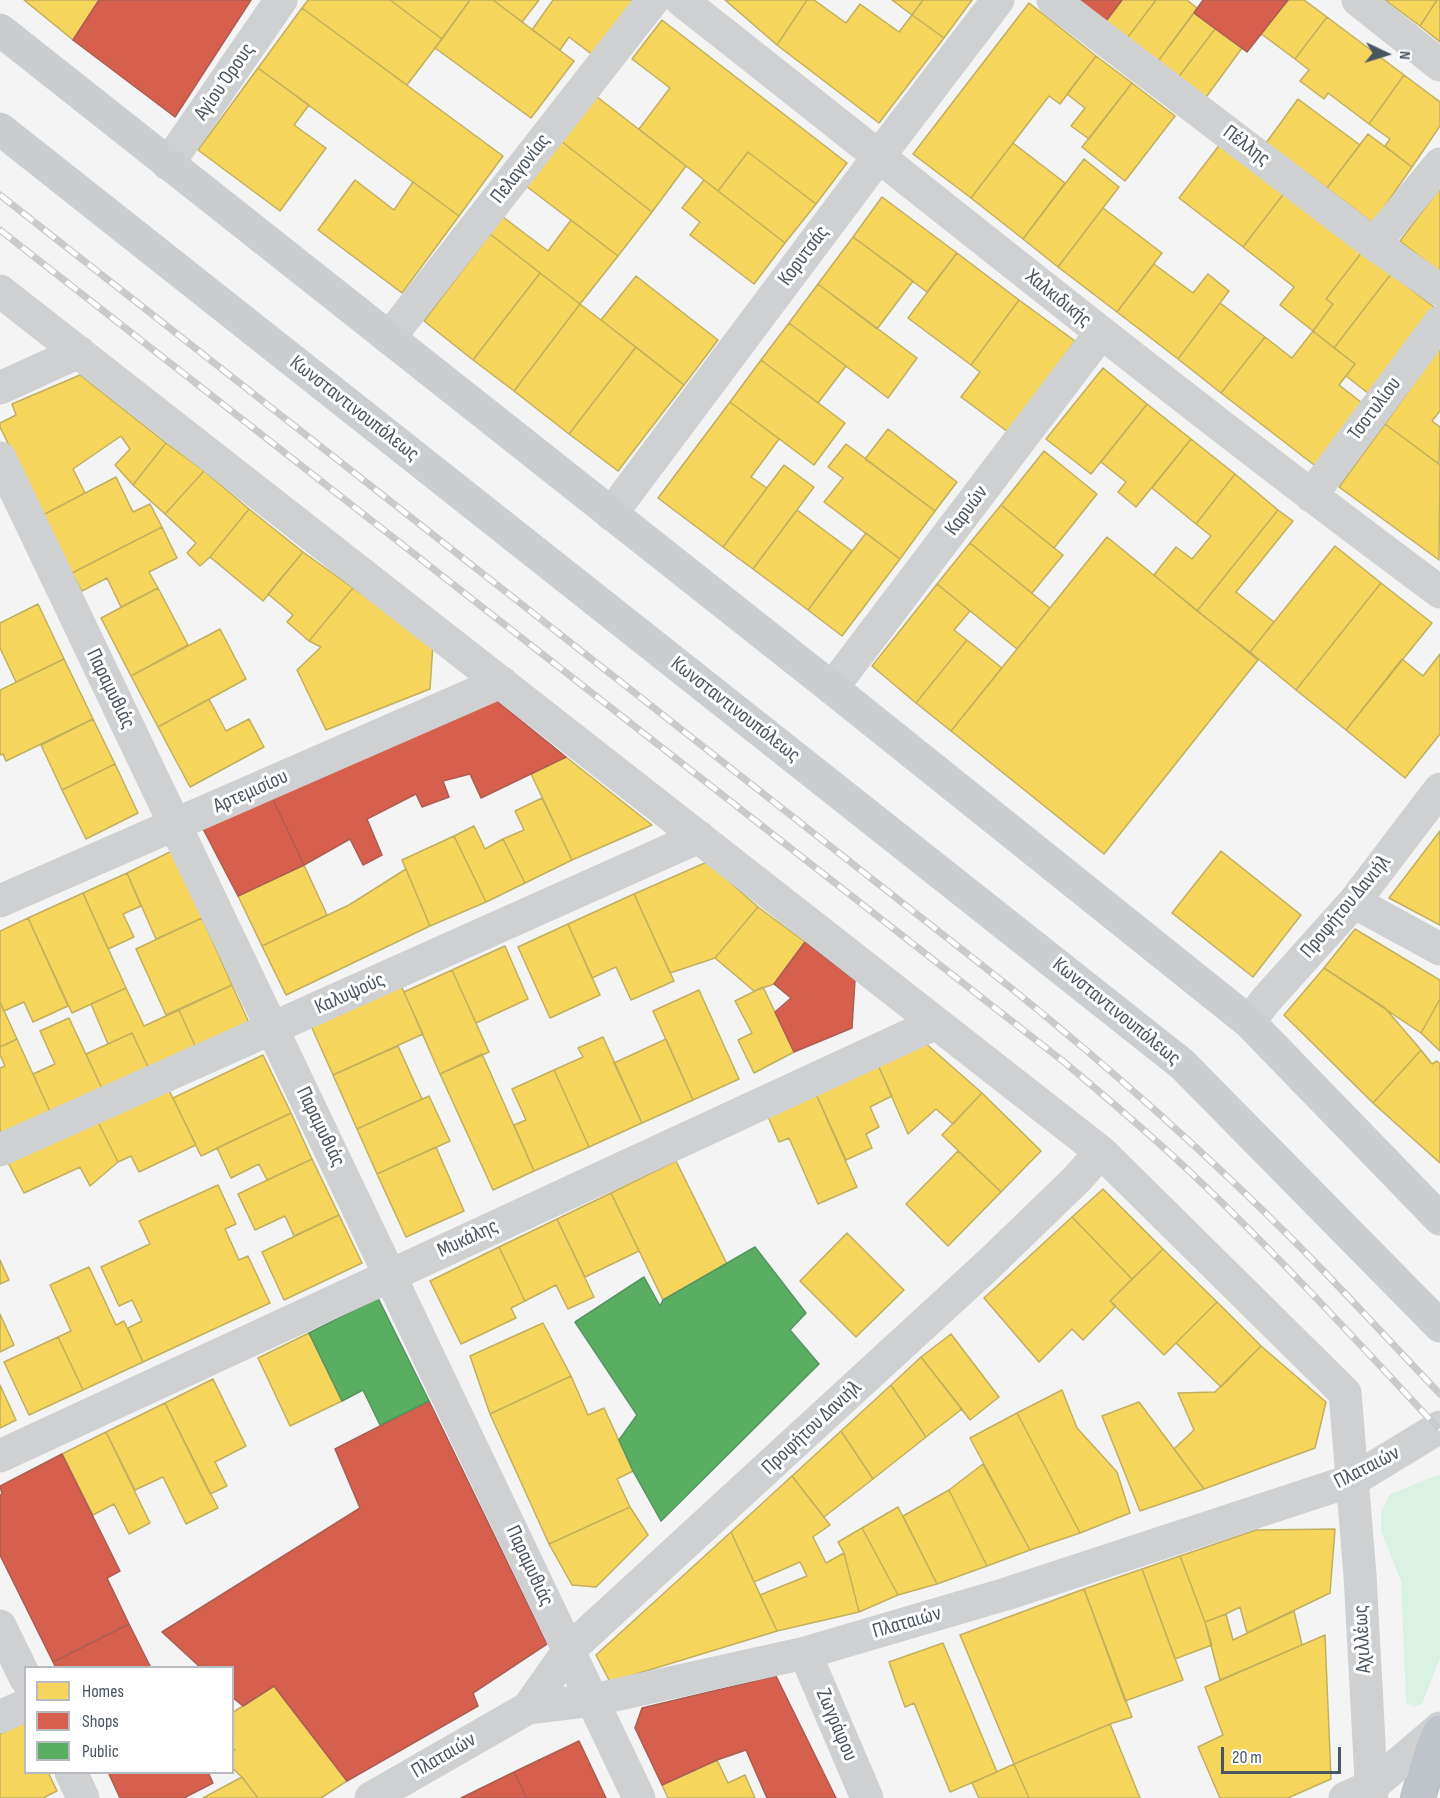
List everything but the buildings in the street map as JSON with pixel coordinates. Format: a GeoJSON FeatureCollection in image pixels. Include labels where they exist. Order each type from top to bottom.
{"type":"FeatureCollection","features":[{"type":"Feature","properties":{"kind":"highway"},"geometry":{"type":"LineString","coordinates":[[1418,1798],[1440,1730]]}},
{"type":"Feature","properties":{"kind":"main road"},"geometry":{"type":"LineString","coordinates":[[0,30],[832,688],[1249,1022],[1440,1219]]}},
{"type":"Feature","properties":{"kind":"main road","name":"Κωνσταντινουπόλεως"},"geometry":{"type":"LineString","coordinates":[[0,129],[1182,1064],[1440,1326]]}},
{"type":"Feature","properties":{"kind":"street","name":"Αγίου Όρους"},"geometry":{"type":"LineString","coordinates":[[168,164],[281,0]]}},
{"type":"Feature","properties":{"kind":"street","name":"Πελαγονίας"},"geometry":{"type":"LineString","coordinates":[[389,338],[653,0]]}},
{"type":"Feature","properties":{"kind":"street","name":"Χαλκιδικής"},"geometry":{"type":"LineString","coordinates":[[681,0],[1101,333],[1311,496],[1440,592]]}},
{"type":"Feature","properties":{"kind":"street","name":"Κορυτσάς"},"geometry":{"type":"LineString","coordinates":[[611,514],[998,0]]}},
{"type":"Feature","properties":{"kind":"street","name":"Πέλλης"},"geometry":{"type":"LineString","coordinates":[[1053,0],[1374,244],[1440,290]]}},
{"type":"Feature","properties":{"kind":"street"},"geometry":{"type":"LineString","coordinates":[[1358,0],[1440,65]]}},
{"type":"Feature","properties":{"kind":"street"},"geometry":{"type":"LineString","coordinates":[[1374,244],[1440,164]]}},
{"type":"Feature","properties":{"kind":"street"},"geometry":{"type":"LineString","coordinates":[[0,291],[1101,1152],[1345,1393],[1353,1480]]}},
{"type":"Feature","properties":{"kind":"street","name":"Τσοτυλίου"},"geometry":{"type":"LineString","coordinates":[[1311,496],[1440,322]]}},
{"type":"Feature","properties":{"kind":"street","name":"Καρυών"},"geometry":{"type":"LineString","coordinates":[[832,688],[1101,333]]}},
{"type":"Feature","properties":{"kind":"street"},"geometry":{"type":"LineString","coordinates":[[0,388],[79,352]]}},
{"type":"Feature","properties":{"kind":"street","name":"Παραμυθιάς"},"geometry":{"type":"LineString","coordinates":[[0,458],[639,1798]]}},
{"type":"Feature","properties":{"kind":"street","name":"Αρτεμισίου"},"geometry":{"type":"LineString","coordinates":[[0,901],[501,682]]}},
{"type":"Feature","properties":{"kind":"street","name":"Προφήτου Δανιήλ"},"geometry":{"type":"LineString","coordinates":[[1249,1022],[1266,999],[1354,902],[1440,789]]}},
{"type":"Feature","properties":{"kind":"street","name":"Καλυψούς"},"geometry":{"type":"LineString","coordinates":[[0,1150],[699,837]]}},
{"type":"Feature","properties":{"kind":"street"},"geometry":{"type":"LineString","coordinates":[[1354,902],[1440,949]]}},
{"type":"Feature","properties":{"kind":"street","name":"Μυκάλης"},"geometry":{"type":"LineString","coordinates":[[0,1456],[936,1023]]}},
{"type":"Feature","properties":{"kind":"street","name":"Προφήτου Δανιήλ"},"geometry":{"type":"LineString","coordinates":[[528,1708],[569,1650],[996,1258],[1076,1180],[1101,1152]]}},
{"type":"Feature","properties":{"kind":"street","name":"Πλαταιών"},"geometry":{"type":"LineString","coordinates":[[371,1798],[528,1708],[593,1700],[805,1653],[1006,1594],[1353,1480],[1440,1427]]}},
{"type":"Feature","properties":{"kind":"street","name":"Αχιλλέως"},"geometry":{"type":"LineString","coordinates":[[1353,1480],[1363,1794]]}},
{"type":"Feature","properties":{"kind":"street"},"geometry":{"type":"LineString","coordinates":[[0,1626],[24,1675]]}},
{"type":"Feature","properties":{"kind":"street","name":"Ζωγράφου"},"geometry":{"type":"LineString","coordinates":[[805,1653],[867,1798]]}},
{"type":"Feature","properties":{"kind":"street"},"geometry":{"type":"LineString","coordinates":[[0,1717],[24,1706]]}},
{"type":"Feature","properties":{"kind":"street"},"geometry":{"type":"LineString","coordinates":[[1363,1794],[1440,1730]]}},
{"type":"Feature","properties":{"kind":"street"},"geometry":{"type":"LineString","coordinates":[[71,1774],[83,1798]]}},
{"type":"Feature","properties":{"kind":"green space"},"geometry":{"type":"Polygon","coordinates":[[[1440,1474],[1440,1658],[1422,1704],[1414,1707],[1406,1703],[1401,1581],[1381,1531],[1381,1512],[1390,1494],[1440,1474]]]}},
{"type":"Feature","properties":{"kind":"railway"},"geometry":{"type":"LineString","coordinates":[[0,195],[1011,988],[1122,1081],[1265,1212],[1335,1282],[1440,1394]]}},
{"type":"Feature","properties":{"kind":"railway"},"geometry":{"type":"LineString","coordinates":[[0,230],[1064,1062],[1193,1174],[1327,1309],[1440,1430]]}}]}
